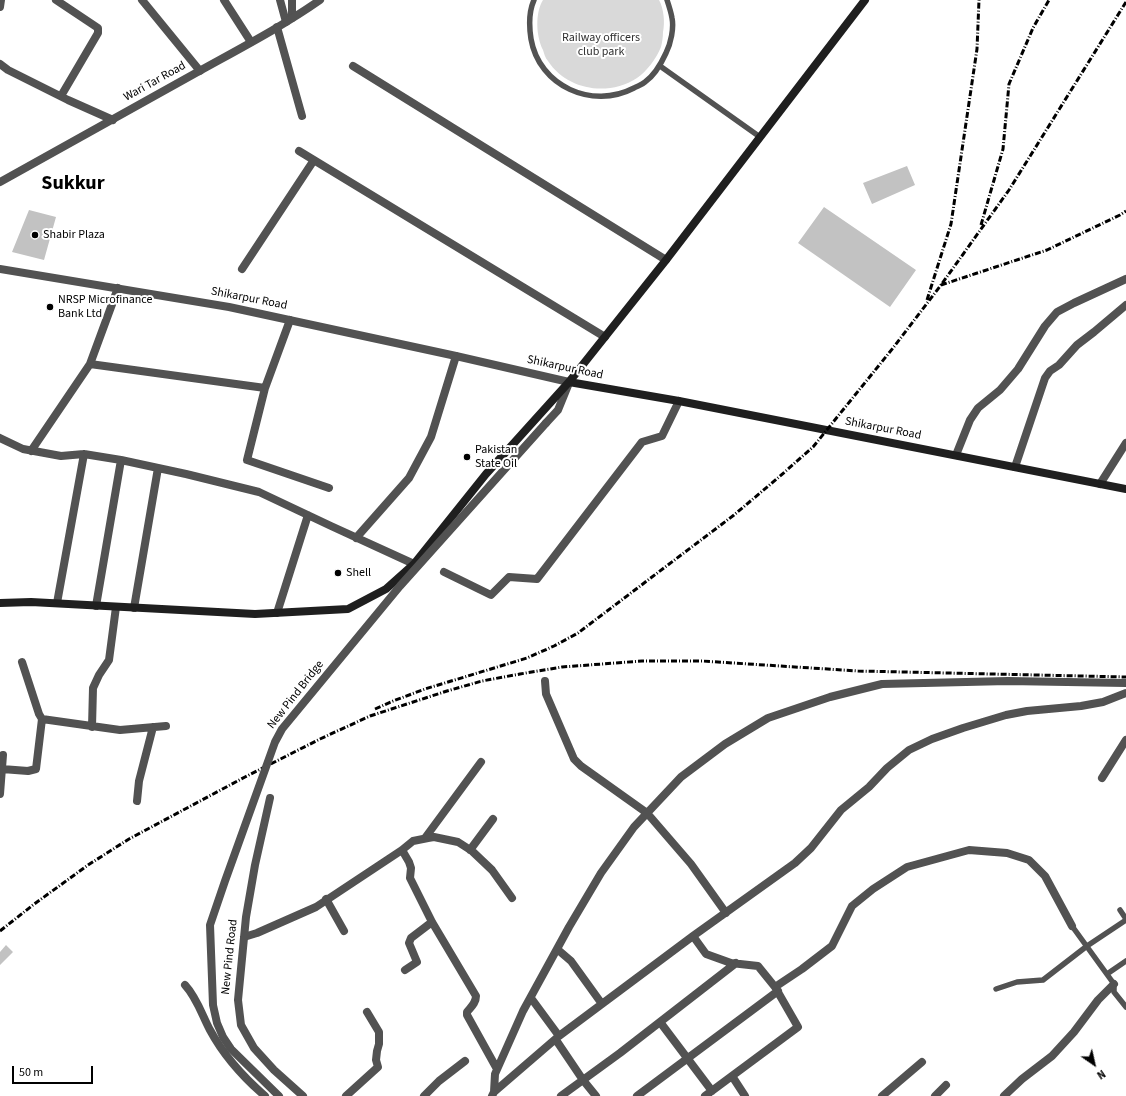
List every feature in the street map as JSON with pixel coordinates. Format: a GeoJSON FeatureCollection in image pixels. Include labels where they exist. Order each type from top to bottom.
{"type":"FeatureCollection","features":[{"type":"Feature","properties":{"kind":"main road"},"geometry":{"type":"LineString","coordinates":[[0,603],[30,602],[248,614],[277,613],[348,609],[386,589],[414,564],[486,474],[570,382],[666,260],[865,0]]}},
{"type":"Feature","properties":{"kind":"main road","name":"Shikarpur Road"},"geometry":{"type":"LineString","coordinates":[[570,382],[679,401],[1126,489]]}},
{"type":"Feature","properties":{"kind":"street"},"geometry":{"type":"LineString","coordinates":[[0,7],[1,0]]}},
{"type":"Feature","properties":{"kind":"street"},"geometry":{"type":"LineString","coordinates":[[56,0],[98,28],[98,33],[61,96]]}},
{"type":"Feature","properties":{"kind":"street"},"geometry":{"type":"LineString","coordinates":[[142,0],[200,71]]}},
{"type":"Feature","properties":{"kind":"street"},"geometry":{"type":"LineString","coordinates":[[224,0],[251,42]]}},
{"type":"Feature","properties":{"kind":"street"},"geometry":{"type":"LineString","coordinates":[[280,0],[289,20]]}},
{"type":"Feature","properties":{"kind":"street"},"geometry":{"type":"LineString","coordinates":[[289,20],[292,0]]}},
{"type":"Feature","properties":{"kind":"street","name":"Wari Tar Road"},"geometry":{"type":"LineString","coordinates":[[0,182],[114,120],[277,27],[320,0]]}},
{"type":"Feature","properties":{"kind":"street"},"geometry":{"type":"LineString","coordinates":[[277,27],[302,116]]}},
{"type":"Feature","properties":{"kind":"street"},"geometry":{"type":"LineString","coordinates":[[0,64],[61,96],[114,120]]}},
{"type":"Feature","properties":{"kind":"street"},"geometry":{"type":"LineString","coordinates":[[353,66],[666,260]]}},
{"type":"Feature","properties":{"kind":"street"},"geometry":{"type":"LineString","coordinates":[[299,152],[605,337]]}},
{"type":"Feature","properties":{"kind":"street"},"geometry":{"type":"LineString","coordinates":[[242,269],[314,160]]}},
{"type":"Feature","properties":{"kind":"street","name":"Shikarpur Road"},"geometry":{"type":"LineString","coordinates":[[0,269],[229,307],[570,382]]}},
{"type":"Feature","properties":{"kind":"street"},"geometry":{"type":"LineString","coordinates":[[956,456],[970,420],[978,408],[1000,390],[1018,369],[1045,326],[1057,312],[1074,302],[1126,279]]}},
{"type":"Feature","properties":{"kind":"street"},"geometry":{"type":"LineString","coordinates":[[31,451],[90,364],[118,288]]}},
{"type":"Feature","properties":{"kind":"street"},"geometry":{"type":"LineString","coordinates":[[1015,467],[1045,378],[1050,371],[1060,365],[1077,345],[1126,305]]}},
{"type":"Feature","properties":{"kind":"street"},"geometry":{"type":"LineString","coordinates":[[290,320],[265,388],[247,460],[329,488]]}},
{"type":"Feature","properties":{"kind":"street"},"geometry":{"type":"LineString","coordinates":[[356,538],[409,478],[431,437],[456,356]]}},
{"type":"Feature","properties":{"kind":"street"},"geometry":{"type":"LineString","coordinates":[[90,364],[265,388]]}},
{"type":"Feature","properties":{"kind":"street","name":"New Pind Bridge"},"geometry":{"type":"LineString","coordinates":[[279,1096],[231,1049],[223,1038],[217,1023],[213,1005],[210,925],[275,742],[282,729],[400,586],[558,410],[570,382]]}},
{"type":"Feature","properties":{"kind":"street"},"geometry":{"type":"LineString","coordinates":[[444,572],[491,595],[509,577],[537,579],[642,442],[662,436],[679,401]]}},
{"type":"Feature","properties":{"kind":"street"},"geometry":{"type":"LineString","coordinates":[[0,438],[23,450],[61,456],[84,454],[121,460],[259,492],[414,564]]}},
{"type":"Feature","properties":{"kind":"street"},"geometry":{"type":"LineString","coordinates":[[1100,484],[1126,443]]}},
{"type":"Feature","properties":{"kind":"street"},"geometry":{"type":"LineString","coordinates":[[57,603],[84,454]]}},
{"type":"Feature","properties":{"kind":"street"},"geometry":{"type":"LineString","coordinates":[[96,606],[121,460]]}},
{"type":"Feature","properties":{"kind":"street"},"geometry":{"type":"LineString","coordinates":[[134,608],[158,468]]}},
{"type":"Feature","properties":{"kind":"street"},"geometry":{"type":"LineString","coordinates":[[277,613],[308,516]]}},
{"type":"Feature","properties":{"kind":"street"},"geometry":{"type":"LineString","coordinates":[[92,727],[93,688],[99,675],[109,660],[116,607]]}},
{"type":"Feature","properties":{"kind":"street"},"geometry":{"type":"LineString","coordinates":[[2,769],[28,771],[36,769],[42,719],[22,662]]}},
{"type":"Feature","properties":{"kind":"street"},"geometry":{"type":"LineString","coordinates":[[545,681],[546,694],[574,759],[581,766],[647,814],[691,864],[726,912]]}},
{"type":"Feature","properties":{"kind":"street"},"geometry":{"type":"LineString","coordinates":[[493,1094],[495,1074],[523,1011],[601,873],[634,827],[681,777],[725,744],[768,718],[830,697],[882,684],[1008,681],[1126,683]]}},
{"type":"Feature","properties":{"kind":"street"},"geometry":{"type":"LineString","coordinates":[[493,1094],[558,1038],[602,1004],[800,858],[811,848],[841,810],[869,787],[887,768],[909,750],[932,739],[1006,715],[1027,711],[1081,706],[1104,702],[1126,693]]}},
{"type":"Feature","properties":{"kind":"street"},"geometry":{"type":"LineString","coordinates":[[42,719],[120,730],[166,726]]}},
{"type":"Feature","properties":{"kind":"street"},"geometry":{"type":"LineString","coordinates":[[137,801],[139,781],[153,727]]}},
{"type":"Feature","properties":{"kind":"street"},"geometry":{"type":"LineString","coordinates":[[1102,778],[1126,740]]}},
{"type":"Feature","properties":{"kind":"street"},"geometry":{"type":"LineString","coordinates":[[0,794],[3,755]]}},
{"type":"Feature","properties":{"kind":"street"},"geometry":{"type":"LineString","coordinates":[[425,838],[481,762]]}},
{"type":"Feature","properties":{"kind":"street","name":"New Pind Road"},"geometry":{"type":"LineString","coordinates":[[270,798],[255,865],[246,917],[238,1000],[240,1025],[254,1048],[274,1070],[303,1096]]}},
{"type":"Feature","properties":{"kind":"street"},"geometry":{"type":"LineString","coordinates":[[470,850],[493,819]]}},
{"type":"Feature","properties":{"kind":"street"},"geometry":{"type":"LineString","coordinates":[[244,937],[257,933],[309,910],[402,850],[413,840],[425,838],[434,837],[458,842],[470,850],[492,870],[512,898]]}},
{"type":"Feature","properties":{"kind":"street"},"geometry":{"type":"LineString","coordinates":[[402,850],[411,868],[410,878],[432,922],[476,996],[476,1000],[467,1012],[467,1015],[497,1069]]}},
{"type":"Feature","properties":{"kind":"street"},"geometry":{"type":"LineString","coordinates":[[637,1096],[832,946],[852,906],[873,889],[907,867],[969,850],[1007,853],[1029,860],[1045,876],[1072,926]]}},
{"type":"Feature","properties":{"kind":"street"},"geometry":{"type":"LineString","coordinates":[[326,899],[344,931]]}},
{"type":"Feature","properties":{"kind":"street"},"geometry":{"type":"LineString","coordinates":[[405,970],[417,962],[410,943],[411,938],[432,922]]}},
{"type":"Feature","properties":{"kind":"street"},"geometry":{"type":"LineString","coordinates":[[693,936],[706,954],[731,963],[758,966],[776,989],[798,1027],[705,1096]]}},
{"type":"Feature","properties":{"kind":"street"},"geometry":{"type":"LineString","coordinates":[[557,949],[571,961],[602,1004]]}},
{"type":"Feature","properties":{"kind":"street"},"geometry":{"type":"LineString","coordinates":[[562,1096],[736,963]]}},
{"type":"Feature","properties":{"kind":"street"},"geometry":{"type":"LineString","coordinates":[[1004,1096],[1022,1079],[1052,1056],[1074,1032],[1098,1000],[1114,984]]}},
{"type":"Feature","properties":{"kind":"street"},"geometry":{"type":"LineString","coordinates":[[185,985],[196,1000],[217,1043],[236,1069],[261,1095]]}},
{"type":"Feature","properties":{"kind":"street"},"geometry":{"type":"LineString","coordinates":[[531,998],[558,1038],[583,1080],[596,1096]]}},
{"type":"Feature","properties":{"kind":"street"},"geometry":{"type":"LineString","coordinates":[[346,1096],[378,1067],[376,1051],[379,1044],[379,1032],[367,1012]]}},
{"type":"Feature","properties":{"kind":"street"},"geometry":{"type":"LineString","coordinates":[[660,1022],[712,1091]]}},
{"type":"Feature","properties":{"kind":"street"},"geometry":{"type":"LineString","coordinates":[[424,1096],[439,1081],[465,1062]]}},
{"type":"Feature","properties":{"kind":"street"},"geometry":{"type":"LineString","coordinates":[[882,1096],[922,1062]]}},
{"type":"Feature","properties":{"kind":"street"},"geometry":{"type":"LineString","coordinates":[[732,1076],[745,1096]]}},
{"type":"Feature","properties":{"kind":"street"},"geometry":{"type":"LineString","coordinates":[[935,1096],[946,1085]]}},
{"type":"Feature","properties":{"kind":"lane"},"geometry":{"type":"LineString","coordinates":[[534,0],[532,4],[529,26],[533,48],[543,68],[559,84],[580,94],[602,97],[625,93],[645,82],[660,66],[670,43],[672,19],[667,0]]}},
{"type":"Feature","properties":{"kind":"lane"},"geometry":{"type":"LineString","coordinates":[[660,66],[760,137]]}},
{"type":"Feature","properties":{"kind":"lane"},"geometry":{"type":"LineString","coordinates":[[996,989],[1017,982],[1044,980],[1087,946],[1126,920],[1120,910]]}},
{"type":"Feature","properties":{"kind":"lane"},"geometry":{"type":"LineString","coordinates":[[1072,926],[1114,984],[1114,992],[1126,1007]]}},
{"type":"Feature","properties":{"kind":"lane"},"geometry":{"type":"LineString","coordinates":[[1107,974],[1126,961]]}},
{"type":"Feature","properties":{"kind":"green space","name":"Railway officers club park"},"geometry":{"type":"Polygon","coordinates":[[[543,0],[659,0],[664,20],[661,47],[648,68],[637,78],[626,84],[601,89],[589,88],[577,84],[566,79],[556,71],[545,56],[539,38],[537,25],[540,5],[543,0]]]}},
{"type":"Feature","properties":{"kind":"building"},"geometry":{"type":"Polygon","coordinates":[[[907,166],[915,185],[872,204],[863,183],[907,166]]]}},
{"type":"Feature","properties":{"kind":"building"},"geometry":{"type":"Polygon","coordinates":[[[824,207],[916,270],[890,307],[798,243],[824,207]]]}},
{"type":"Feature","properties":{"kind":"building","name":"Shabir Plaza"},"geometry":{"type":"Polygon","coordinates":[[[29,210],[56,217],[44,260],[12,252],[29,210]]]}},
{"type":"Feature","properties":{"kind":"building"},"geometry":{"type":"Polygon","coordinates":[[[6,945],[13,952],[0,965],[0,952],[6,945]]]}},
{"type":"Feature","properties":{"kind":"railway"},"geometry":{"type":"LineString","coordinates":[[927,300],[951,224],[977,49],[979,0]]}},
{"type":"Feature","properties":{"kind":"railway"},"geometry":{"type":"LineString","coordinates":[[981,225],[1003,149],[1009,84],[1033,28],[1049,0]]}},
{"type":"Feature","properties":{"kind":"railway"},"geometry":{"type":"LineString","coordinates":[[375,709],[425,689],[527,658],[578,633],[734,515],[813,447],[893,348],[941,285],[1009,190],[1126,2]]}},
{"type":"Feature","properties":{"kind":"railway"},"geometry":{"type":"LineString","coordinates":[[941,285],[1047,250],[1126,211]]}},
{"type":"Feature","properties":{"kind":"railway"},"geometry":{"type":"LineString","coordinates":[[0,931],[88,865],[129,839],[245,777],[320,739],[370,716],[482,681],[562,667],[642,661],[702,661],[858,671],[1126,677]]}},
{"type":"Feature","properties":{"kind":"place","name":"Shabir Plaza"},"geometry":{"type":"Point","coordinates":[35,235]}},
{"type":"Feature","properties":{"kind":"place","name":"NRSP Microfinance Bank Ltd"},"geometry":{"type":"Point","coordinates":[50,307]}},
{"type":"Feature","properties":{"kind":"place","name":"Pakistan State Oil"},"geometry":{"type":"Point","coordinates":[467,457]}},
{"type":"Feature","properties":{"kind":"place","name":"Shell"},"geometry":{"type":"Point","coordinates":[338,573]}},
{"type":"Feature","properties":{"kind":"district","name":"Sukkur"},"geometry":{"type":"Point","coordinates":[73,185]}}]}
